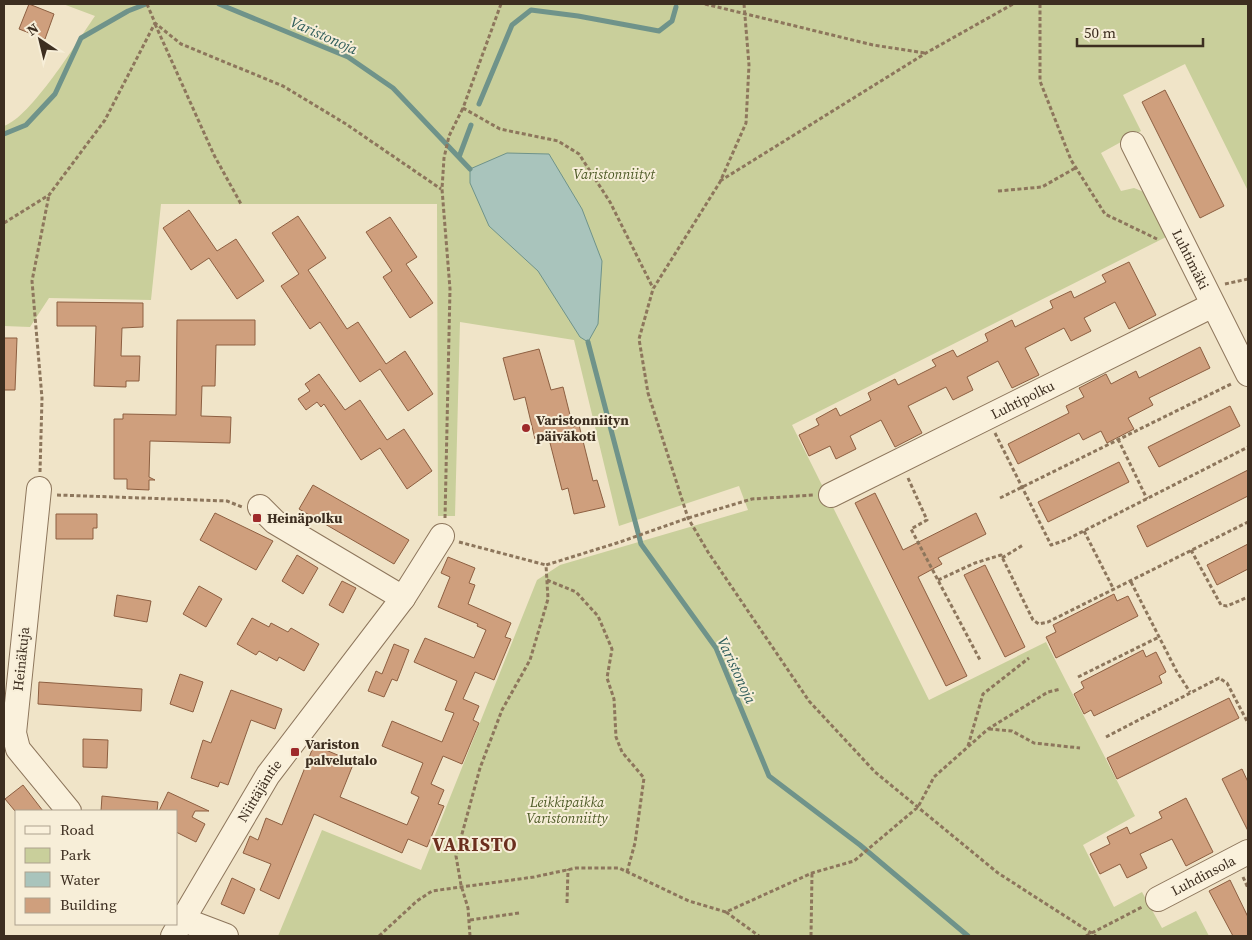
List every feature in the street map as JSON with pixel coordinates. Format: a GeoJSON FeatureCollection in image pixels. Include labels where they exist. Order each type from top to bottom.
{"type":"FeatureCollection","features":[{"type":"Feature","properties":{"kind":"street","name":"Luhtimäki"},"geometry":{"type":"LineString","coordinates":[[1133,144],[1213,305],[1240,379]]}},
{"type":"Feature","properties":{"kind":"street","name":"Luhtipolku"},"geometry":{"type":"LineString","coordinates":[[831,495],[858,479],[901,461],[1213,305]]}},
{"type":"Feature","properties":{"kind":"street","name":"Heinäkuja"},"geometry":{"type":"LineString","coordinates":[[39,489],[14,733],[18,749],[68,810]]}},
{"type":"Feature","properties":{"kind":"street"},"geometry":{"type":"LineString","coordinates":[[260,507],[275,522],[403,598]]}},
{"type":"Feature","properties":{"kind":"street","name":"Niittäjäntie"},"geometry":{"type":"LineString","coordinates":[[178,923],[268,775],[403,598],[442,536]]}},
{"type":"Feature","properties":{"kind":"street","name":"Luhdinsola"},"geometry":{"type":"LineString","coordinates":[[1158,898],[1248,852]]}},
{"type":"Feature","properties":{"kind":"street"},"geometry":{"type":"LineString","coordinates":[[177,925],[226,936]]}},
{"type":"Feature","properties":{"kind":"path"},"geometry":{"type":"LineString","coordinates":[[147,4],[214,155],[241,204]]}},
{"type":"Feature","properties":{"kind":"path"},"geometry":{"type":"LineString","coordinates":[[501,4],[463,108],[450,136],[444,158],[442,189],[450,289],[446,516],[442,536],[546,565],[688,518],[760,498],[831,495]]}},
{"type":"Feature","properties":{"kind":"path"},"geometry":{"type":"LineString","coordinates":[[705,4],[873,45],[926,53]]}},
{"type":"Feature","properties":{"kind":"path"},"geometry":{"type":"LineString","coordinates":[[744,4],[749,65],[746,123],[720,182],[653,289],[639,339],[648,393],[688,518],[708,552],[809,701],[875,772],[998,873],[1096,936]]}},
{"type":"Feature","properties":{"kind":"path"},"geometry":{"type":"LineString","coordinates":[[720,182],[926,53],[1012,4]]}},
{"type":"Feature","properties":{"kind":"path"},"geometry":{"type":"LineString","coordinates":[[1040,4],[1040,81],[1071,160],[1078,167],[1105,214],[1157,238],[1160,243]]}},
{"type":"Feature","properties":{"kind":"path"},"geometry":{"type":"LineString","coordinates":[[155,23],[181,44],[283,86],[346,124],[442,189]]}},
{"type":"Feature","properties":{"kind":"path"},"geometry":{"type":"LineString","coordinates":[[4,222],[49,195],[105,120],[155,23]]}},
{"type":"Feature","properties":{"kind":"path"},"geometry":{"type":"LineString","coordinates":[[463,108],[500,129],[558,141],[579,154],[610,202],[653,289]]}},
{"type":"Feature","properties":{"kind":"path"},"geometry":{"type":"LineString","coordinates":[[998,191],[1042,187],[1078,167]]}},
{"type":"Feature","properties":{"kind":"path"},"geometry":{"type":"LineString","coordinates":[[49,195],[32,281],[42,398],[39,489],[58,495],[227,501],[241,507],[260,507]]}},
{"type":"Feature","properties":{"kind":"path"},"geometry":{"type":"LineString","coordinates":[[1000,498],[1240,379]]}},
{"type":"Feature","properties":{"kind":"path"},"geometry":{"type":"LineString","coordinates":[[988,417],[1021,488],[1051,545],[1084,531],[1248,447]]}},
{"type":"Feature","properties":{"kind":"path"},"geometry":{"type":"LineString","coordinates":[[1118,439],[1147,499]]}},
{"type":"Feature","properties":{"kind":"path"},"geometry":{"type":"LineString","coordinates":[[901,461],[927,520],[911,529],[980,660]]}},
{"type":"Feature","properties":{"kind":"path"},"geometry":{"type":"LineString","coordinates":[[938,580],[975,563],[1001,555],[1033,620],[1039,624],[1048,622],[1131,582],[1248,522]]}},
{"type":"Feature","properties":{"kind":"path"},"geometry":{"type":"LineString","coordinates":[[1084,531],[1114,590]]}},
{"type":"Feature","properties":{"kind":"path"},"geometry":{"type":"LineString","coordinates":[[1002,558],[1023,546]]}},
{"type":"Feature","properties":{"kind":"path"},"geometry":{"type":"LineString","coordinates":[[1191,550],[1221,605],[1227,606],[1248,597]]}},
{"type":"Feature","properties":{"kind":"path"},"geometry":{"type":"LineString","coordinates":[[471,936],[470,920],[456,856],[480,768],[502,710],[530,660],[548,599],[546,565]]}},
{"type":"Feature","properties":{"kind":"path"},"geometry":{"type":"LineString","coordinates":[[547,580],[576,592],[598,616],[612,649],[607,678],[614,699],[616,736],[622,752],[644,778],[635,843],[627,872]]}},
{"type":"Feature","properties":{"kind":"path"},"geometry":{"type":"LineString","coordinates":[[1131,582],[1177,672],[1190,692]]}},
{"type":"Feature","properties":{"kind":"path"},"geometry":{"type":"LineString","coordinates":[[1078,677],[1159,636]]}},
{"type":"Feature","properties":{"kind":"path"},"geometry":{"type":"LineString","coordinates":[[968,747],[983,694],[1028,658]]}},
{"type":"Feature","properties":{"kind":"path"},"geometry":{"type":"LineString","coordinates":[[1106,737],[1219,678],[1227,683],[1248,723]]}},
{"type":"Feature","properties":{"kind":"path"},"geometry":{"type":"LineString","coordinates":[[726,912],[812,874],[854,860],[918,807],[934,777],[988,729],[1048,692],[1061,689]]}},
{"type":"Feature","properties":{"kind":"path"},"geometry":{"type":"LineString","coordinates":[[988,729],[1012,731],[1034,743],[1080,748]]}},
{"type":"Feature","properties":{"kind":"path"},"geometry":{"type":"LineString","coordinates":[[379,936],[417,901],[432,891],[461,885],[534,877],[568,869],[605,867],[620,868],[688,901],[726,912],[759,936]]}},
{"type":"Feature","properties":{"kind":"path"},"geometry":{"type":"LineString","coordinates":[[567,903],[568,869]]}},
{"type":"Feature","properties":{"kind":"path"},"geometry":{"type":"LineString","coordinates":[[811,936],[812,874]]}},
{"type":"Feature","properties":{"kind":"path"},"geometry":{"type":"LineString","coordinates":[[1086,936],[1158,898]]}},
{"type":"Feature","properties":{"kind":"path"},"geometry":{"type":"LineString","coordinates":[[470,920],[519,913]]}},
{"type":"Feature","properties":{"kind":"green space"},"geometry":{"type":"Polygon","coordinates":[[[63,4],[1247,4],[1248,191],[1185,64],[1123,95],[1141,131],[1101,153],[1121,191],[1134,188],[1144,192],[1170,235],[792,425],[929,700],[1046,642],[1135,816],[1083,845],[1114,907],[1142,892],[1162,928],[1196,911],[1209,936],[278,936],[322,830],[421,870],[537,580],[560,565],[748,510],[739,486],[619,526],[574,340],[460,322],[455,516],[438,516],[437,204],[161,204],[151,300],[49,298],[30,327],[4,326],[4,126],[15,120],[40,94],[95,16],[63,4]]]}},
{"type":"Feature","properties":{"kind":"water"},"geometry":{"type":"Polygon","coordinates":[[[507,153],[549,154],[582,209],[602,261],[598,324],[588,342],[580,337],[538,271],[489,226],[470,183],[470,169],[507,153]]]}},
{"type":"Feature","properties":{"kind":"building"},"geometry":{"type":"Polygon","coordinates":[[[29,4],[54,14],[45,39],[19,29],[29,4]]]}},
{"type":"Feature","properties":{"kind":"building"},"geometry":{"type":"Polygon","coordinates":[[[1165,90],[1224,206],[1200,218],[1142,102],[1165,90]]]}},
{"type":"Feature","properties":{"kind":"building"},"geometry":{"type":"Polygon","coordinates":[[[189,210],[217,251],[236,239],[264,281],[237,299],[209,258],[191,270],[163,228],[189,210]]]}},
{"type":"Feature","properties":{"kind":"building"},"geometry":{"type":"Polygon","coordinates":[[[298,216],[326,258],[308,270],[347,329],[358,322],[386,364],[405,351],[433,394],[408,411],[380,369],[360,382],[320,322],[310,329],[281,286],[299,274],[272,233],[298,216]]]}},
{"type":"Feature","properties":{"kind":"building"},"geometry":{"type":"Polygon","coordinates":[[[390,217],[417,257],[406,264],[433,303],[410,318],[383,277],[392,271],[366,232],[390,217]]]}},
{"type":"Feature","properties":{"kind":"building"},"geometry":{"type":"Polygon","coordinates":[[[1129,262],[1156,315],[1129,329],[1115,302],[1084,318],[1091,331],[1071,341],[1064,328],[1025,348],[1039,375],[1012,388],[998,361],[967,377],[973,390],[953,400],[946,387],[908,406],[922,433],[895,447],[881,420],[850,436],[856,449],[836,459],[830,446],[809,456],[799,435],[819,425],[816,419],[836,408],[840,416],[871,400],[868,393],[895,379],[898,385],[936,366],[932,360],[953,350],[957,357],[988,341],[985,334],[1012,320],[1015,327],[1053,308],[1050,301],[1071,291],[1074,298],[1106,282],[1102,275],[1129,262]]]}},
{"type":"Feature","properties":{"kind":"building"},"geometry":{"type":"Polygon","coordinates":[[[57,302],[143,303],[143,327],[122,328],[121,356],[140,356],[139,381],[126,381],[126,387],[94,386],[96,326],[57,326],[57,302]]]}},
{"type":"Feature","properties":{"kind":"building"},"geometry":{"type":"Polygon","coordinates":[[[177,320],[255,320],[255,345],[216,345],[215,386],[202,386],[201,416],[231,417],[230,443],[150,441],[149,477],[155,480],[149,480],[149,490],[127,489],[127,479],[114,479],[114,419],[123,419],[123,414],[176,415],[177,320]]]}},
{"type":"Feature","properties":{"kind":"building"},"geometry":{"type":"Polygon","coordinates":[[[4,338],[17,338],[15,390],[4,390],[4,338]]]}},
{"type":"Feature","properties":{"kind":"building"},"geometry":{"type":"Polygon","coordinates":[[[1200,347],[1210,368],[1149,398],[1153,405],[1128,418],[1134,429],[1107,443],[1101,431],[1083,440],[1079,433],[1018,464],[1008,444],[1069,413],[1066,406],[1084,397],[1079,388],[1106,374],[1111,384],[1136,371],[1139,378],[1200,347]]]}},
{"type":"Feature","properties":{"kind":"building","name":"Varistonniityn päiväkoti"},"geometry":{"type":"Polygon","coordinates":[[[539,349],[551,390],[563,387],[573,427],[579,425],[593,481],[597,480],[605,507],[574,514],[568,488],[562,490],[548,435],[535,439],[525,397],[514,400],[503,358],[539,349]]]}},
{"type":"Feature","properties":{"kind":"building"},"geometry":{"type":"Polygon","coordinates":[[[319,374],[345,410],[360,400],[387,440],[404,429],[432,471],[407,489],[380,448],[361,460],[324,404],[321,407],[317,402],[306,410],[298,399],[310,391],[305,384],[319,374]]]}},
{"type":"Feature","properties":{"kind":"building"},"geometry":{"type":"Polygon","coordinates":[[[1230,406],[1240,426],[1159,467],[1148,447],[1230,406]]]}},
{"type":"Feature","properties":{"kind":"building"},"geometry":{"type":"Polygon","coordinates":[[[1119,462],[1129,482],[1048,522],[1038,502],[1119,462]]]}},
{"type":"Feature","properties":{"kind":"building"},"geometry":{"type":"Polygon","coordinates":[[[1248,470],[1248,496],[1147,547],[1137,526],[1248,470]]]}},
{"type":"Feature","properties":{"kind":"building"},"geometry":{"type":"Polygon","coordinates":[[[313,485],[409,540],[394,564],[299,509],[313,485]]]}},
{"type":"Feature","properties":{"kind":"building"},"geometry":{"type":"Polygon","coordinates":[[[875,493],[903,550],[976,513],[986,534],[938,558],[942,564],[918,577],[967,676],[946,686],[855,503],[875,493]]]}},
{"type":"Feature","properties":{"kind":"building"},"geometry":{"type":"Polygon","coordinates":[[[215,513],[273,541],[256,570],[200,540],[215,513]]]}},
{"type":"Feature","properties":{"kind":"building"},"geometry":{"type":"Polygon","coordinates":[[[56,514],[97,514],[97,528],[93,528],[93,539],[56,539],[56,514]]]}},
{"type":"Feature","properties":{"kind":"building"},"geometry":{"type":"Polygon","coordinates":[[[1248,544],[1248,569],[1217,585],[1207,565],[1248,544]]]}},
{"type":"Feature","properties":{"kind":"building"},"geometry":{"type":"Polygon","coordinates":[[[297,555],[318,568],[303,594],[282,581],[297,555]]]}},
{"type":"Feature","properties":{"kind":"building"},"geometry":{"type":"Polygon","coordinates":[[[448,557],[475,568],[469,583],[475,585],[468,604],[511,623],[505,637],[511,639],[494,680],[475,672],[463,699],[479,706],[473,720],[479,723],[462,764],[443,756],[431,784],[444,790],[438,804],[444,806],[427,847],[408,839],[402,853],[314,814],[279,899],[260,890],[271,864],[243,853],[250,836],[258,840],[266,818],[282,825],[314,745],[354,762],[340,797],[407,825],[419,797],[411,793],[423,763],[382,746],[392,721],[442,742],[454,713],[445,710],[457,681],[414,662],[425,638],[474,658],[486,630],[477,626],[478,624],[438,607],[450,577],[441,573],[448,557]]]}},
{"type":"Feature","properties":{"kind":"building"},"geometry":{"type":"Polygon","coordinates":[[[985,565],[1025,647],[1005,657],[964,575],[985,565]]]}},
{"type":"Feature","properties":{"kind":"building"},"geometry":{"type":"Polygon","coordinates":[[[342,581],[356,588],[343,613],[329,605],[342,581]]]}},
{"type":"Feature","properties":{"kind":"building"},"geometry":{"type":"Polygon","coordinates":[[[199,586],[222,599],[206,627],[183,614],[199,586]]]}},
{"type":"Feature","properties":{"kind":"building"},"geometry":{"type":"Polygon","coordinates":[[[1114,594],[1117,601],[1128,596],[1138,616],[1056,658],[1046,637],[1056,632],[1053,625],[1114,594]]]}},
{"type":"Feature","properties":{"kind":"building"},"geometry":{"type":"Polygon","coordinates":[[[117,595],[151,601],[147,622],[114,616],[117,595]]]}},
{"type":"Feature","properties":{"kind":"building"},"geometry":{"type":"Polygon","coordinates":[[[252,618],[269,627],[271,623],[288,632],[291,628],[319,644],[304,671],[279,657],[277,661],[259,651],[256,655],[237,644],[252,618]]]}},
{"type":"Feature","properties":{"kind":"building"},"geometry":{"type":"Polygon","coordinates":[[[394,644],[409,650],[397,681],[392,679],[384,697],[368,691],[376,671],[382,674],[394,644]]]}},
{"type":"Feature","properties":{"kind":"building"},"geometry":{"type":"Polygon","coordinates":[[[1143,650],[1146,657],[1156,652],[1166,672],[1159,676],[1162,683],[1094,716],[1091,710],[1084,714],[1074,694],[1084,688],[1081,682],[1143,650]]]}},
{"type":"Feature","properties":{"kind":"building"},"geometry":{"type":"Polygon","coordinates":[[[180,674],[203,682],[193,712],[170,704],[180,674]]]}},
{"type":"Feature","properties":{"kind":"building"},"geometry":{"type":"Polygon","coordinates":[[[39,682],[142,689],[141,711],[38,704],[39,682]]]}},
{"type":"Feature","properties":{"kind":"building"},"geometry":{"type":"Polygon","coordinates":[[[231,690],[282,709],[275,729],[251,720],[228,785],[220,782],[218,787],[191,778],[203,740],[211,743],[231,690]]]}},
{"type":"Feature","properties":{"kind":"building"},"geometry":{"type":"Polygon","coordinates":[[[1229,698],[1239,718],[1117,779],[1107,758],[1229,698]]]}},
{"type":"Feature","properties":{"kind":"building"},"geometry":{"type":"Polygon","coordinates":[[[83,739],[108,740],[107,768],[83,767],[83,739]]]}},
{"type":"Feature","properties":{"kind":"building"},"geometry":{"type":"Polygon","coordinates":[[[1242,769],[1248,782],[1248,831],[1222,779],[1242,769]]]}},
{"type":"Feature","properties":{"kind":"building"},"geometry":{"type":"Polygon","coordinates":[[[23,785],[42,810],[15,811],[5,799],[23,785]]]}},
{"type":"Feature","properties":{"kind":"building"},"geometry":{"type":"Polygon","coordinates":[[[168,792],[209,811],[195,811],[192,817],[205,824],[196,842],[178,833],[178,810],[159,810],[168,792]]]}},
{"type":"Feature","properties":{"kind":"building"},"geometry":{"type":"Polygon","coordinates":[[[102,796],[158,802],[157,810],[101,810],[102,796]]]}},
{"type":"Feature","properties":{"kind":"building"},"geometry":{"type":"Polygon","coordinates":[[[1186,798],[1213,852],[1186,866],[1172,839],[1140,854],[1147,868],[1127,878],[1120,864],[1100,874],[1090,854],[1110,844],[1107,837],[1127,827],[1130,834],[1162,818],[1159,812],[1186,798]]]}},
{"type":"Feature","properties":{"kind":"building"},"geometry":{"type":"Polygon","coordinates":[[[232,878],[255,889],[244,914],[221,904],[232,878]]]}},
{"type":"Feature","properties":{"kind":"building"},"geometry":{"type":"Polygon","coordinates":[[[1230,880],[1248,917],[1248,936],[1233,936],[1209,891],[1230,880]]]}},
{"type":"Feature","properties":{"kind":"waterway","name":"Varistonoja"},"geometry":{"type":"LineString","coordinates":[[4,134],[26,125],[55,94],[81,38],[128,11],[146,4]]}},
{"type":"Feature","properties":{"kind":"waterway","name":"Varistonoja"},"geometry":{"type":"LineString","coordinates":[[219,4],[348,57],[393,88],[470,169]]}},
{"type":"Feature","properties":{"kind":"waterway"},"geometry":{"type":"LineString","coordinates":[[479,104],[512,25],[531,10],[578,16],[659,31],[672,21],[676,7]]}},
{"type":"Feature","properties":{"kind":"waterway"},"geometry":{"type":"LineString","coordinates":[[459,157],[471,125]]}},
{"type":"Feature","properties":{"kind":"waterway","name":"Varistonoja"},"geometry":{"type":"LineString","coordinates":[[588,342],[641,544],[716,648],[769,776],[860,845],[968,936]]}},
{"type":"Feature","properties":{"kind":"place","name":"Varistonniityn päiväkoti"},"geometry":{"type":"Point","coordinates":[526,428]}},
{"type":"Feature","properties":{"kind":"place","name":"Heinäpolku"},"geometry":{"type":"Point","coordinates":[257,518]}},
{"type":"Feature","properties":{"kind":"place","name":"Variston palvelutalo"},"geometry":{"type":"Point","coordinates":[295,752]}},
{"type":"Feature","properties":{"kind":"district","name":"VARISTO"},"geometry":{"type":"Point","coordinates":[475,844]}},
{"type":"Feature","properties":{"kind":"park label","name":"Varistonniityt"},"geometry":{"type":"Point","coordinates":[614,174]}},
{"type":"Feature","properties":{"kind":"park label","name":"Leikkipaikka Varistonniitty"},"geometry":{"type":"Point","coordinates":[567,810]}}]}
